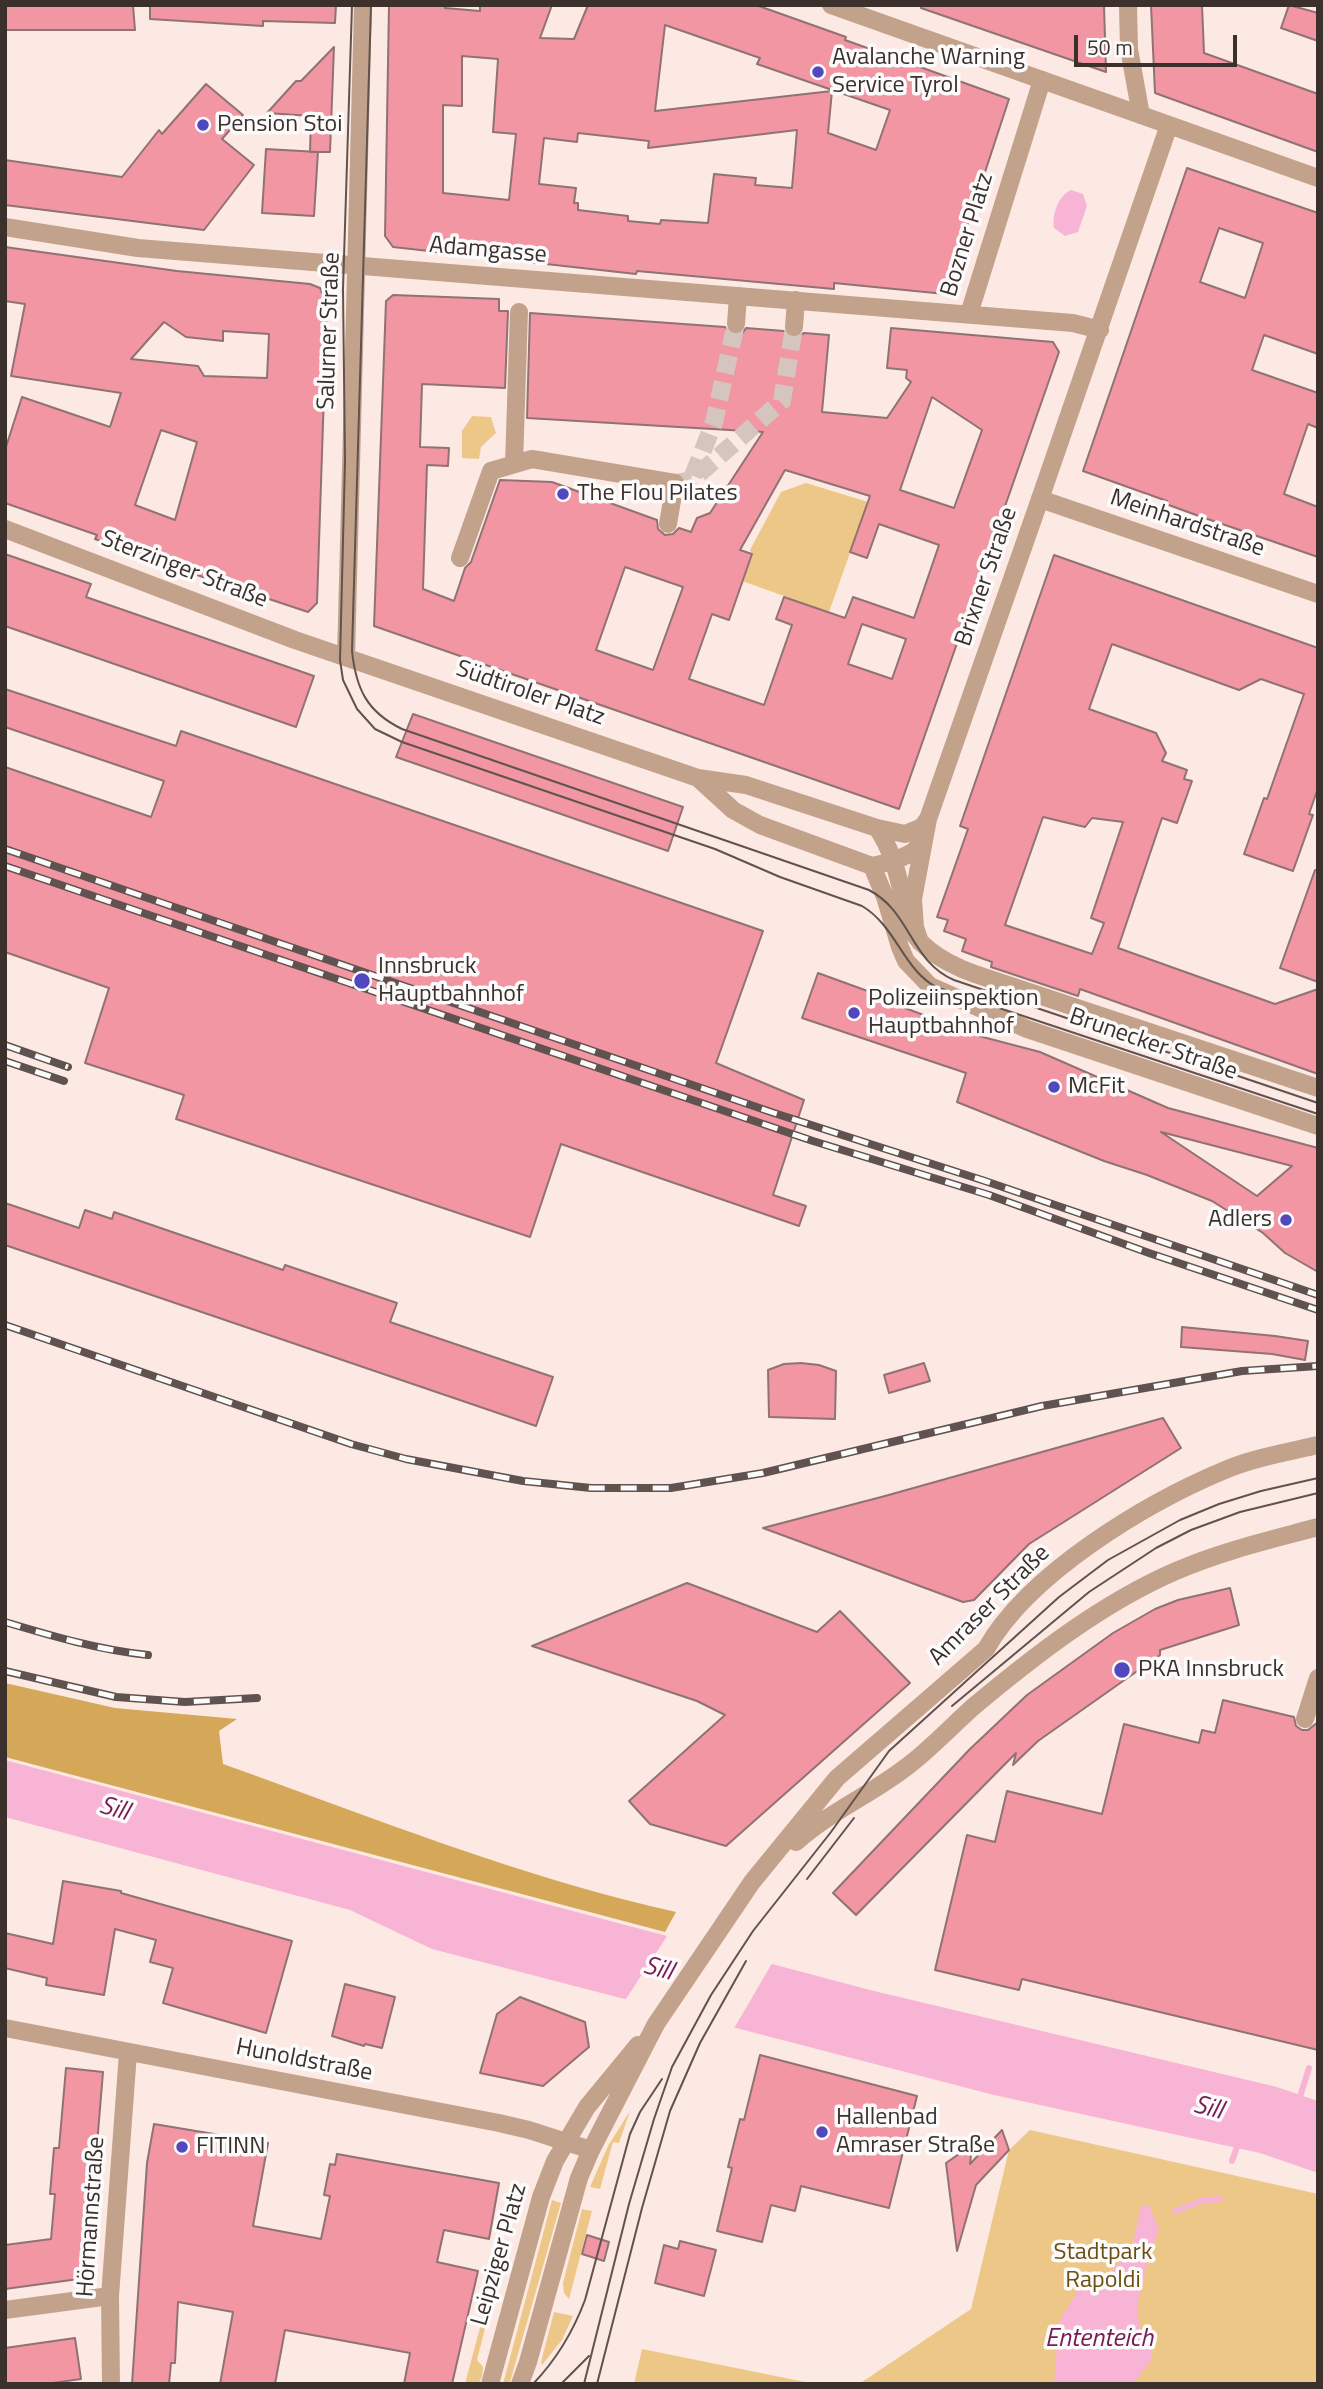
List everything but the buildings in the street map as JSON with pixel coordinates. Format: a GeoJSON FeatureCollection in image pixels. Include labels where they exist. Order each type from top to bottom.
{"type":"FeatureCollection","features":[{"type":"Feature","properties":{"kind":"street","name":"Salurner Straße"},"geometry":{"type":"LineString","coordinates":[[346,657],[363,5]]}},
{"type":"Feature","properties":{"kind":"street"},"geometry":{"type":"LineString","coordinates":[[831,5],[1318,178]]}},
{"type":"Feature","properties":{"kind":"street"},"geometry":{"type":"LineString","coordinates":[[1128,5],[1129,49],[1141,115]]}},
{"type":"Feature","properties":{"kind":"street","name":"Bozner Platz"},"geometry":{"type":"LineString","coordinates":[[1042,80],[969,314],[1073,323],[1100,330]]}},
{"type":"Feature","properties":{"kind":"street"},"geometry":{"type":"LineString","coordinates":[[1100,330],[1169,125]]}},
{"type":"Feature","properties":{"kind":"street","name":"Adamgasse"},"geometry":{"type":"LineString","coordinates":[[5,227],[138,248],[969,314]]}},
{"type":"Feature","properties":{"kind":"street"},"geometry":{"type":"LineString","coordinates":[[736,324],[738,296]]}},
{"type":"Feature","properties":{"kind":"street"},"geometry":{"type":"LineString","coordinates":[[794,327],[796,300]]}},
{"type":"Feature","properties":{"kind":"street"},"geometry":{"type":"LineString","coordinates":[[514,464],[519,312]]}},
{"type":"Feature","properties":{"kind":"street","name":"Brixner Straße"},"geometry":{"type":"LineString","coordinates":[[922,841],[1100,330]]}},
{"type":"Feature","properties":{"kind":"street"},"geometry":{"type":"LineString","coordinates":[[460,558],[491,471],[532,459],[675,483],[668,524]]}},
{"type":"Feature","properties":{"kind":"street","name":"Meinhardstraße"},"geometry":{"type":"LineString","coordinates":[[1040,499],[1318,594]]}},
{"type":"Feature","properties":{"kind":"street","name":"Sterzinger Straße"},"geometry":{"type":"LineString","coordinates":[[5,529],[346,657]]}},
{"type":"Feature","properties":{"kind":"street","name":"Südtiroler Platz"},"geometry":{"type":"LineString","coordinates":[[346,657],[698,778],[746,785],[877,828],[905,834],[922,827],[928,820]]}},
{"type":"Feature","properties":{"kind":"street","name":"Südtiroler Platz"},"geometry":{"type":"LineString","coordinates":[[698,778],[733,810],[760,825],[872,866]]}},
{"type":"Feature","properties":{"kind":"street"},"geometry":{"type":"LineString","coordinates":[[877,828],[888,843],[894,861],[904,914],[920,942]]}},
{"type":"Feature","properties":{"kind":"street"},"geometry":{"type":"LineString","coordinates":[[872,866],[894,861],[914,851],[922,841]]}},
{"type":"Feature","properties":{"kind":"street"},"geometry":{"type":"LineString","coordinates":[[920,942],[915,927],[913,899],[922,841]]}},
{"type":"Feature","properties":{"kind":"street","name":"Brunecker Straße"},"geometry":{"type":"LineString","coordinates":[[872,866],[906,961],[930,986],[1027,1029],[1318,1126]]}},
{"type":"Feature","properties":{"kind":"street","name":"Brunecker Straße"},"geometry":{"type":"LineString","coordinates":[[920,942],[958,968],[1318,1088]]}},
{"type":"Feature","properties":{"kind":"street","name":"Amraser Straße"},"geometry":{"type":"LineString","coordinates":[[565,2141],[593,2099],[656,2024],[752,1882],[837,1779],[986,1649],[996,1632],[1036,1587],[1132,1518],[1227,1469],[1318,1445]]}},
{"type":"Feature","properties":{"kind":"street","name":"Amraser Straße"},"geometry":{"type":"LineString","coordinates":[[752,1882],[821,1821],[899,1773],[1017,1672],[1102,1612],[1153,1582],[1210,1557],[1318,1527]]}},
{"type":"Feature","properties":{"kind":"street"},"geometry":{"type":"LineString","coordinates":[[1305,1719],[1315,1700],[1318,1678]]}},
{"type":"Feature","properties":{"kind":"street","name":"Amraser Straße"},"geometry":{"type":"LineString","coordinates":[[591,2151],[656,2024]]}},
{"type":"Feature","properties":{"kind":"street","name":"Hunoldstraße"},"geometry":{"type":"LineString","coordinates":[[5,2028],[499,2123],[591,2151]]}},
{"type":"Feature","properties":{"kind":"street","name":"Hörmannstraße"},"geometry":{"type":"LineString","coordinates":[[111,2384],[110,2295],[128,2053]]}},
{"type":"Feature","properties":{"kind":"street","name":"Leipziger Platz"},"geometry":{"type":"LineString","coordinates":[[490,2384],[542,2192],[565,2141]]}},
{"type":"Feature","properties":{"kind":"street"},"geometry":{"type":"LineString","coordinates":[[521,2381],[575,2189],[591,2151]]}},
{"type":"Feature","properties":{"kind":"street"},"geometry":{"type":"LineString","coordinates":[[5,2310],[110,2295]]}},
{"type":"Feature","properties":{"kind":"green space"},"geometry":{"type":"Polygon","coordinates":[[[472,416],[491,417],[496,433],[481,447],[479,459],[462,458],[462,431],[472,416]]]}},
{"type":"Feature","properties":{"kind":"green space"},"geometry":{"type":"Polygon","coordinates":[[[806,483],[868,502],[829,612],[742,581],[752,554],[750,550],[781,492],[806,483]]]}},
{"type":"Feature","properties":{"kind":"green space"},"geometry":{"type":"Polygon","coordinates":[[[630,2111],[619,2143],[613,2142],[600,2189],[590,2187],[608,2146],[630,2111]]]}},
{"type":"Feature","properties":{"kind":"green space","name":"Stadtpark Rapoldi"},"geometry":{"type":"Polygon","coordinates":[[[1030,2130],[1318,2194],[1318,2384],[859,2384],[971,2309],[1009,2150],[1030,2130]]]}},
{"type":"Feature","properties":{"kind":"green space"},"geometry":{"type":"Polygon","coordinates":[[[552,2200],[561,2203],[510,2382],[503,2384],[552,2200]]]}},
{"type":"Feature","properties":{"kind":"green space"},"geometry":{"type":"Polygon","coordinates":[[[582,2209],[592,2211],[569,2299],[564,2293],[563,2283],[582,2209]]]}},
{"type":"Feature","properties":{"kind":"green space"},"geometry":{"type":"Polygon","coordinates":[[[495,2271],[498,2277],[477,2360],[483,2367],[482,2377],[478,2384],[465,2384],[495,2271]]]}},
{"type":"Feature","properties":{"kind":"green space"},"geometry":{"type":"Polygon","coordinates":[[[554,2312],[573,2316],[562,2340],[542,2365],[541,2362],[554,2312]]]}},
{"type":"Feature","properties":{"kind":"green space"},"geometry":{"type":"Polygon","coordinates":[[[642,2349],[815,2384],[634,2384],[642,2349]]]}},
{"type":"Feature","properties":{"kind":"shaded area"},"geometry":{"type":"Polygon","coordinates":[[[5,1683],[115,1708],[237,1719],[219,1731],[223,1764],[504,1864],[618,1898],[676,1912],[665,1932],[5,1757],[5,1683]]]}},
{"type":"Feature","properties":{"kind":"water"},"geometry":{"type":"Polygon","coordinates":[[[1071,190],[1083,194],[1087,206],[1078,232],[1065,236],[1054,228],[1054,217],[1059,201],[1071,190]]]}},
{"type":"Feature","properties":{"kind":"water","name":"Sill"},"geometry":{"type":"Polygon","coordinates":[[[5,1760],[870,1990],[1277,2087],[1318,2101],[1318,2173],[1260,2153],[994,2095],[432,1949],[350,1910],[5,1817],[5,1760]]]}},
{"type":"Feature","properties":{"kind":"water","name":"Ententeich"},"geometry":{"type":"Polygon","coordinates":[[[1149,2205],[1159,2229],[1148,2260],[1137,2307],[1141,2339],[1152,2348],[1152,2359],[1133,2384],[1054,2384],[1059,2321],[1082,2285],[1110,2273],[1132,2247],[1141,2206],[1149,2205]]]}},
{"type":"Feature","properties":{"kind":"pier"},"geometry":{"type":"Polygon","coordinates":[[[669,1933],[774,1960],[733,2030],[624,2002],[669,1933]]]}},
{"type":"Feature","properties":{"kind":"waterway"},"geometry":{"type":"LineString","coordinates":[[1298,2103],[1309,2068]]}},
{"type":"Feature","properties":{"kind":"waterway"},"geometry":{"type":"LineString","coordinates":[[1232,2161],[1238,2144],[1242,2143]]}},
{"type":"Feature","properties":{"kind":"waterway"},"geometry":{"type":"LineString","coordinates":[[1175,2211],[1201,2201],[1220,2199]]}},
{"type":"Feature","properties":{"kind":"tunnel"},"geometry":{"type":"LineString","coordinates":[[693,476],[714,422],[736,324]]}},
{"type":"Feature","properties":{"kind":"tunnel"},"geometry":{"type":"LineString","coordinates":[[675,483],[692,480],[782,401],[794,327]]}},
{"type":"Feature","properties":{"kind":"tram line"},"geometry":{"type":"LineString","coordinates":[[352,5],[343,289],[345,461],[340,660],[343,680],[357,709],[375,729],[402,742],[715,849],[780,877],[862,906],[874,914],[915,970],[936,987],[1318,1114]]}},
{"type":"Feature","properties":{"kind":"tram line"},"geometry":{"type":"LineString","coordinates":[[371,5],[352,651],[360,688],[372,707],[402,729],[869,890],[883,899],[894,911],[928,961],[939,972],[954,980],[1318,1103]]}},
{"type":"Feature","properties":{"kind":"tram line"},"geometry":{"type":"LineString","coordinates":[[584,2384],[629,2204],[672,2067],[711,1995],[753,1931],[831,1832],[889,1751],[1059,1597],[1108,1560],[1180,1520],[1219,1504],[1318,1478]]}},
{"type":"Feature","properties":{"kind":"tram line"},"geometry":{"type":"LineString","coordinates":[[952,1706],[1089,1592],[1156,1548],[1191,1530],[1240,1512],[1318,1493]]}},
{"type":"Feature","properties":{"kind":"tram line"},"geometry":{"type":"LineString","coordinates":[[807,1879],[854,1818]]}},
{"type":"Feature","properties":{"kind":"tram line"},"geometry":{"type":"LineString","coordinates":[[597,2384],[670,2111],[700,2043],[746,1961]]}},
{"type":"Feature","properties":{"kind":"tram line"},"geometry":{"type":"LineString","coordinates":[[533,2384],[557,2355],[580,2312],[630,2134],[640,2112],[662,2079]]}},
{"type":"Feature","properties":{"kind":"tram line"},"geometry":{"type":"LineString","coordinates":[[561,2384],[589,2356]]}},
{"type":"Feature","properties":{"kind":"railway"},"geometry":{"type":"LineString","coordinates":[[5,849],[774,1113],[985,1181],[1318,1295]]}},
{"type":"Feature","properties":{"kind":"railway"},"geometry":{"type":"LineString","coordinates":[[5,866],[813,1141],[989,1195],[1318,1310]]}},
{"type":"Feature","properties":{"kind":"railway"},"geometry":{"type":"LineString","coordinates":[[5,1045],[68,1067]]}},
{"type":"Feature","properties":{"kind":"railway"},"geometry":{"type":"LineString","coordinates":[[5,1061],[64,1081]]}},
{"type":"Feature","properties":{"kind":"railway"},"geometry":{"type":"LineString","coordinates":[[5,1325],[351,1444],[406,1459],[523,1481],[591,1488],[671,1488],[763,1473],[1042,1406],[1242,1371],[1318,1366]]}},
{"type":"Feature","properties":{"kind":"railway"},"geometry":{"type":"LineString","coordinates":[[5,1622],[94,1646],[148,1655]]}},
{"type":"Feature","properties":{"kind":"railway"},"geometry":{"type":"LineString","coordinates":[[5,1671],[116,1697],[185,1702],[257,1698]]}},
{"type":"Feature","properties":{"kind":"place","name":"Avalanche Warning Service Tyrol"},"geometry":{"type":"Point","coordinates":[818,72]}},
{"type":"Feature","properties":{"kind":"place","name":"Pension Stoi"},"geometry":{"type":"Point","coordinates":[203,125]}},
{"type":"Feature","properties":{"kind":"place","name":"The Flou Pilates"},"geometry":{"type":"Point","coordinates":[563,494]}},
{"type":"Feature","properties":{"kind":"place","name":"Innsbruck Hauptbahnhof"},"geometry":{"type":"Point","coordinates":[362,981]}},
{"type":"Feature","properties":{"kind":"place","name":"Polizeiinspektion Hauptbahnhof"},"geometry":{"type":"Point","coordinates":[854,1013]}},
{"type":"Feature","properties":{"kind":"place","name":"McFit"},"geometry":{"type":"Point","coordinates":[1054,1087]}},
{"type":"Feature","properties":{"kind":"place","name":"Adlers"},"geometry":{"type":"Point","coordinates":[1286,1220]}},
{"type":"Feature","properties":{"kind":"place","name":"PKA Innsbruck"},"geometry":{"type":"Point","coordinates":[1122,1670]}},
{"type":"Feature","properties":{"kind":"place","name":"Hallenbad Amraser Straße"},"geometry":{"type":"Point","coordinates":[822,2132]}},
{"type":"Feature","properties":{"kind":"place","name":"FITINN"},"geometry":{"type":"Point","coordinates":[182,2147]}}]}
